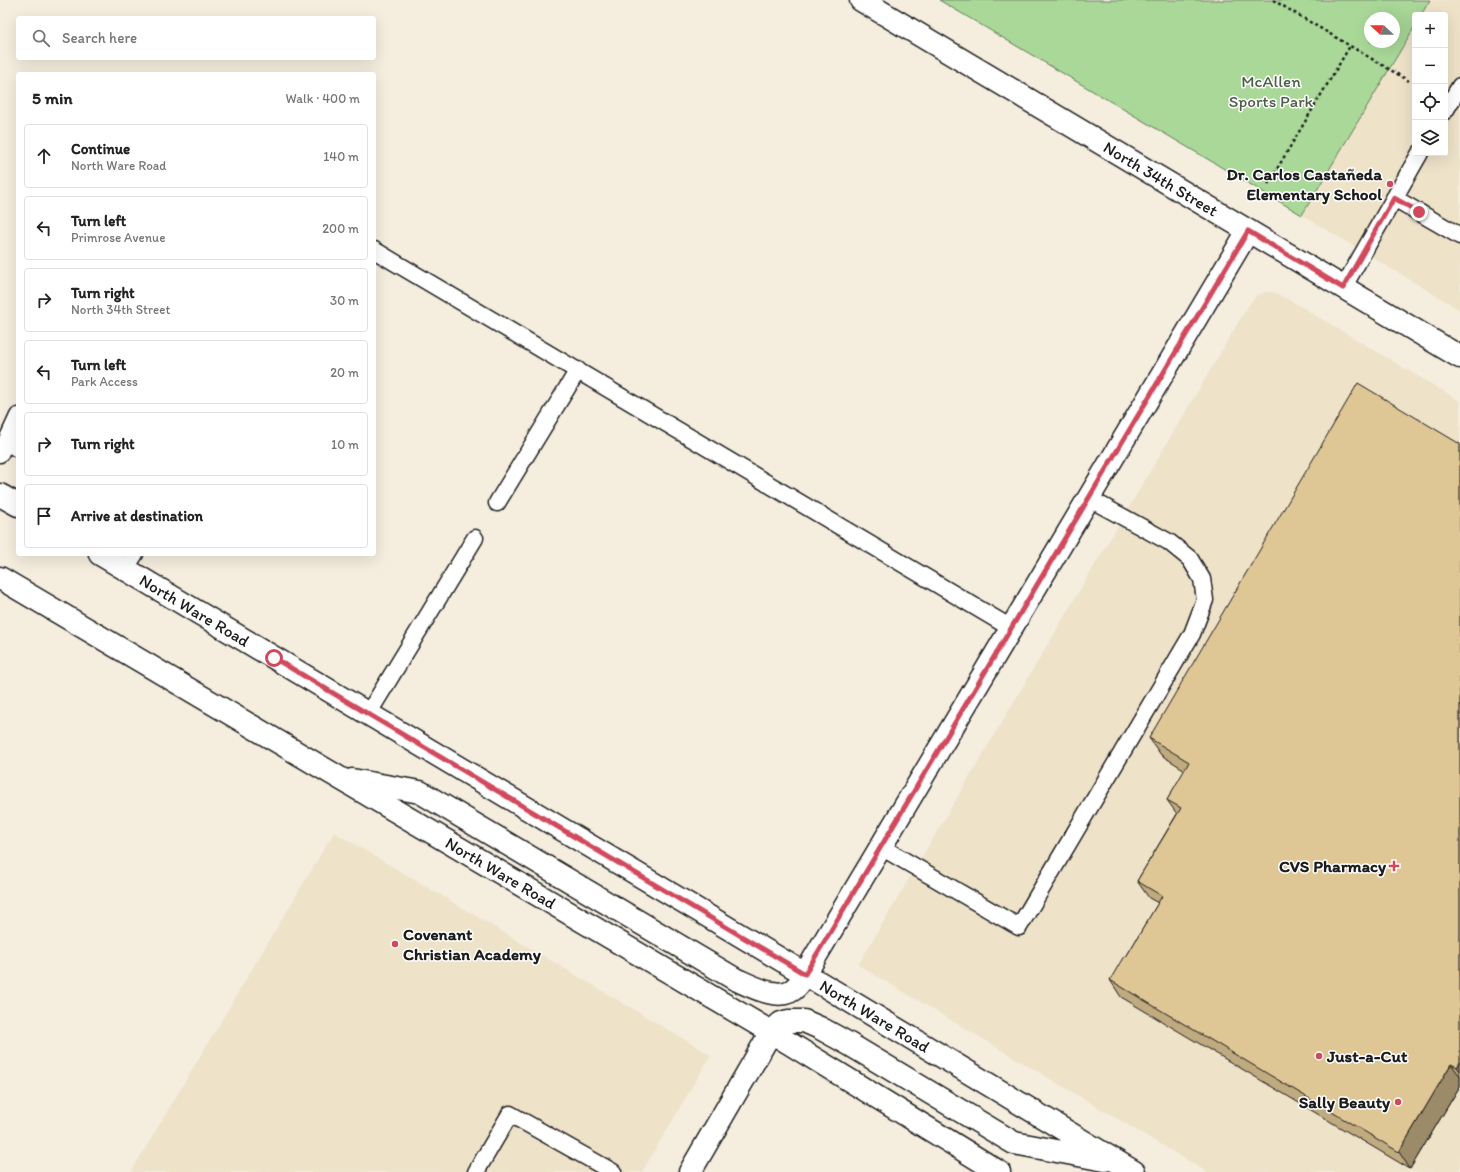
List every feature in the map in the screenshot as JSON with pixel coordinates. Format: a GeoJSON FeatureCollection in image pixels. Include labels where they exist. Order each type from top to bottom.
{"type":"FeatureCollection","features":[{"type":"Feature","properties":{"kind":"main road","name":"North 34th Street"},"geometry":{"type":"LineString","coordinates":[[861,0],[1460,357]]}},
{"type":"Feature","properties":{"kind":"main road"},"geometry":{"type":"LineString","coordinates":[[337,777],[420,792],[735,979],[760,990],[777,994],[796,988],[1248,231]]}},
{"type":"Feature","properties":{"kind":"main road"},"geometry":{"type":"LineString","coordinates":[[0,495],[16,505]]}},
{"type":"Feature","properties":{"kind":"main road","name":"North Ware Road"},"geometry":{"type":"LineString","coordinates":[[108,556],[130,562],[368,714],[1126,1167]]}},
{"type":"Feature","properties":{"kind":"main road","name":"North Ware Road"},"geometry":{"type":"LineString","coordinates":[[0,578],[771,1032],[999,1172]]}},
{"type":"Feature","properties":{"kind":"main road"},"geometry":{"type":"LineString","coordinates":[[690,1172],[771,1032],[782,1023],[788,1021],[804,1021],[850,1044],[1014,1144],[1126,1167]]}},
{"type":"Feature","properties":{"kind":"lane"},"geometry":{"type":"LineString","coordinates":[[1448,106],[1460,86]]}},
{"type":"Feature","properties":{"kind":"lane"},"geometry":{"type":"LineString","coordinates":[[1343,288],[1418,156]]}},
{"type":"Feature","properties":{"kind":"lane"},"geometry":{"type":"LineString","coordinates":[[1394,198],[1460,236]]}},
{"type":"Feature","properties":{"kind":"lane"},"geometry":{"type":"LineString","coordinates":[[376,251],[1011,628]]}},
{"type":"Feature","properties":{"kind":"lane"},"geometry":{"type":"LineString","coordinates":[[497,503],[578,370]]}},
{"type":"Feature","properties":{"kind":"lane"},"geometry":{"type":"LineString","coordinates":[[8,448],[16,422]]}},
{"type":"Feature","properties":{"kind":"lane"},"geometry":{"type":"LineString","coordinates":[[881,847],[1019,927],[1192,634],[1205,600],[1202,579],[1190,559],[1169,542],[1088,498]]}},
{"type":"Feature","properties":{"kind":"lane"},"geometry":{"type":"LineString","coordinates":[[368,714],[475,538]]}},
{"type":"Feature","properties":{"kind":"lane"},"geometry":{"type":"LineString","coordinates":[[476,1172],[510,1114],[613,1172]]}},
{"type":"Feature","properties":{"kind":"path"},"geometry":{"type":"LineString","coordinates":[[1273,0],[1409,81]]}},
{"type":"Feature","properties":{"kind":"path"},"geometry":{"type":"LineString","coordinates":[[1268,184],[1350,46]]}},
{"type":"Feature","properties":{"kind":"shaded area","name":"Dr. Carlos Castañeda Elementary School"},"geometry":{"type":"Polygon","coordinates":[[[1430,0],[1460,0],[1460,310],[1302,215],[1412,31],[1412,156],[1448,156],[1448,12],[1423,12],[1430,0]]]}},
{"type":"Feature","properties":{"kind":"shaded area"},"geometry":{"type":"Polygon","coordinates":[[[1265,292],[1273,292],[1288,299],[1460,401],[1460,1172],[1207,1172],[858,965],[1248,306],[1256,296],[1265,292]]]}},
{"type":"Feature","properties":{"kind":"shaded area","name":"Covenant Christian Academy"},"geometry":{"type":"Polygon","coordinates":[[[334,832],[711,1055],[642,1172],[131,1172],[334,832]]]}},
{"type":"Feature","properties":{"kind":"green space","name":"McAllen Sports Park"},"geometry":{"type":"Polygon","coordinates":[[[939,0],[1430,0],[1423,12],[1412,12],[1412,31],[1302,215],[939,0]]]}},
{"type":"Feature","properties":{"kind":"building"},"geometry":{"type":"Polygon","coordinates":[[[1358,383],[1460,444],[1460,1062],[1457,1067],[1451,1064],[1399,1152],[1110,980],[1124,956],[1126,957],[1162,896],[1137,881],[1181,808],[1167,800],[1189,762],[1149,738],[1358,383]]]}},
{"type":"Feature","properties":{"kind":"place","name":"Dr. Carlos Castañeda Elementary School"},"geometry":{"type":"Point","coordinates":[1390,184]}},
{"type":"Feature","properties":{"kind":"place","name":"CVS Pharmacy"},"geometry":{"type":"Point","coordinates":[1394,866]}},
{"type":"Feature","properties":{"kind":"place","name":"Covenant Christian Academy"},"geometry":{"type":"Point","coordinates":[395,944]}},
{"type":"Feature","properties":{"kind":"place","name":"Just-a-Cut"},"geometry":{"type":"Point","coordinates":[1319,1056]}},
{"type":"Feature","properties":{"kind":"place","name":"Sally Beauty"},"geometry":{"type":"Point","coordinates":[1398,1102]}},
{"type":"Feature","properties":{"kind":"route"},"geometry":{"type":"LineString","coordinates":[[274,658],[805,974],[1248,231],[1343,288],[1394,198],[1419,212]]}}]}
